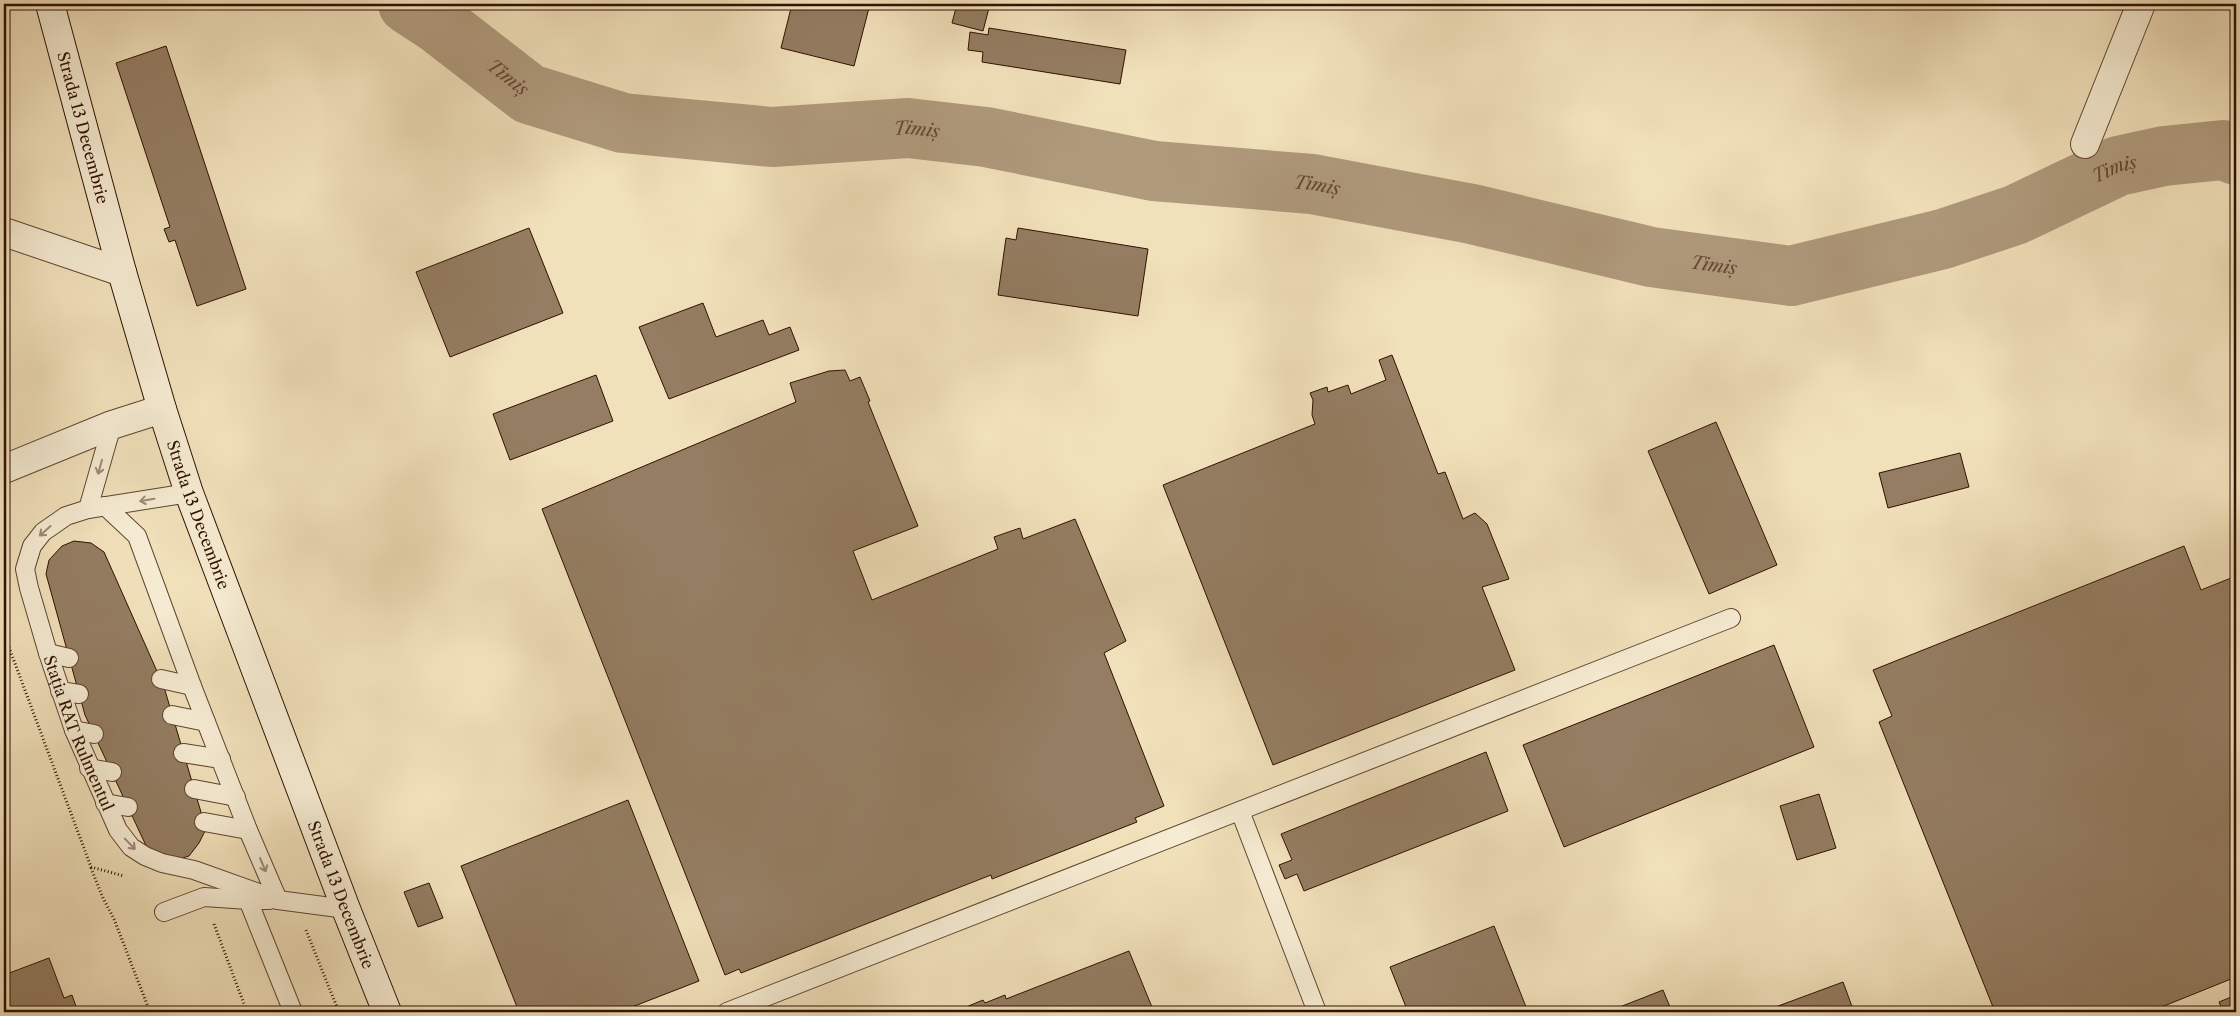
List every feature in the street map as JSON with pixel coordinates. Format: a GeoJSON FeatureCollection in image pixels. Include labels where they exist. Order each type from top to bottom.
{"type":"FeatureCollection","features":[{"type":"Feature","properties":{"kind":"main road","name":"Strada 13 Decembrie"},"geometry":{"type":"LineString","coordinates":[[50,4],[122,272],[189,493],[346,909],[387,1012]]}},
{"type":"Feature","properties":{"kind":"main road"},"geometry":{"type":"LineString","coordinates":[[2085,144],[2141,4]]}},
{"type":"Feature","properties":{"kind":"main road"},"geometry":{"type":"LineString","coordinates":[[4,232],[122,272]]}},
{"type":"Feature","properties":{"kind":"main road"},"geometry":{"type":"LineString","coordinates":[[4,469],[112,425],[162,409]]}},
{"type":"Feature","properties":{"kind":"lane"},"geometry":{"type":"LineString","coordinates":[[112,425],[96,508],[137,536],[192,686],[248,830],[286,901],[204,897],[164,912]]}},
{"type":"Feature","properties":{"kind":"lane","name":"Stația RAT Rulmentul"},"geometry":{"type":"LineString","coordinates":[[189,493],[96,508],[66,516],[43,532],[32,546],[25,569],[48,653],[74,730],[89,768],[118,830],[131,847],[145,856],[162,863],[194,870],[286,901],[346,909]]}},
{"type":"Feature","properties":{"kind":"lane"},"geometry":{"type":"LineString","coordinates":[[727,1012],[1731,618]]}},
{"type":"Feature","properties":{"kind":"lane"},"geometry":{"type":"LineString","coordinates":[[48,653],[69,658]]}},
{"type":"Feature","properties":{"kind":"lane"},"geometry":{"type":"LineString","coordinates":[[161,679],[192,686]]}},
{"type":"Feature","properties":{"kind":"lane"},"geometry":{"type":"LineString","coordinates":[[60,691],[79,694]]}},
{"type":"Feature","properties":{"kind":"lane"},"geometry":{"type":"LineString","coordinates":[[172,715],[206,722]]}},
{"type":"Feature","properties":{"kind":"lane"},"geometry":{"type":"LineString","coordinates":[[74,730],[94,734]]}},
{"type":"Feature","properties":{"kind":"lane"},"geometry":{"type":"LineString","coordinates":[[183,753],[221,760]]}},
{"type":"Feature","properties":{"kind":"lane"},"geometry":{"type":"LineString","coordinates":[[89,768],[112,772]]}},
{"type":"Feature","properties":{"kind":"lane"},"geometry":{"type":"LineString","coordinates":[[194,789],[236,797]]}},
{"type":"Feature","properties":{"kind":"lane"},"geometry":{"type":"LineString","coordinates":[[105,803],[128,807]]}},
{"type":"Feature","properties":{"kind":"lane"},"geometry":{"type":"LineString","coordinates":[[1240,811],[1317,1012]]}},
{"type":"Feature","properties":{"kind":"lane"},"geometry":{"type":"LineString","coordinates":[[204,822],[248,830]]}},
{"type":"Feature","properties":{"kind":"lane"},"geometry":{"type":"LineString","coordinates":[[248,900],[293,1012]]}},
{"type":"Feature","properties":{"kind":"path"},"geometry":{"type":"LineString","coordinates":[[91,867],[103,898],[114,919],[150,1012]]}},
{"type":"Feature","properties":{"kind":"path"},"geometry":{"type":"LineString","coordinates":[[204,897],[247,1012]]}},
{"type":"Feature","properties":{"kind":"path"},"geometry":{"type":"LineString","coordinates":[[286,901],[339,1012]]}},
{"type":"Feature","properties":{"kind":"building"},"geometry":{"type":"Polygon","coordinates":[[[792,4],[870,4],[854,66],[781,48],[792,4]]]}},
{"type":"Feature","properties":{"kind":"building"},"geometry":{"type":"Polygon","coordinates":[[[957,4],[990,4],[983,31],[952,23],[957,4]]]}},
{"type":"Feature","properties":{"kind":"building"},"geometry":{"type":"Polygon","coordinates":[[[989,28],[1126,50],[1120,84],[982,62],[983,52],[968,50],[970,32],[988,35],[989,28]]]}},
{"type":"Feature","properties":{"kind":"building"},"geometry":{"type":"Polygon","coordinates":[[[166,46],[246,289],[197,306],[175,240],[169,242],[164,229],[170,227],[116,63],[166,46]]]}},
{"type":"Feature","properties":{"kind":"building"},"geometry":{"type":"Polygon","coordinates":[[[529,228],[563,313],[450,357],[416,272],[529,228]]]}},
{"type":"Feature","properties":{"kind":"building"},"geometry":{"type":"Polygon","coordinates":[[[1018,228],[1148,249],[1138,316],[998,295],[1006,238],[1016,240],[1018,228]]]}},
{"type":"Feature","properties":{"kind":"building"},"geometry":{"type":"Polygon","coordinates":[[[703,303],[716,337],[763,320],[769,335],[790,327],[799,350],[669,399],[639,327],[703,303]]]}},
{"type":"Feature","properties":{"kind":"building"},"geometry":{"type":"Polygon","coordinates":[[[1392,355],[1438,474],[1445,472],[1463,519],[1475,513],[1487,524],[1509,579],[1482,587],[1515,670],[1273,765],[1163,485],[1315,424],[1312,415],[1313,400],[1310,393],[1327,387],[1328,392],[1348,385],[1351,394],[1386,380],[1379,360],[1392,355]]]}},
{"type":"Feature","properties":{"kind":"building"},"geometry":{"type":"Polygon","coordinates":[[[845,370],[850,381],[860,377],[870,401],[868,402],[918,526],[853,551],[872,600],[998,549],[994,537],[1020,528],[1023,539],[1075,519],[1126,641],[1104,653],[1164,806],[1135,818],[1137,822],[992,879],[991,875],[741,973],[739,969],[725,975],[542,509],[796,402],[790,383],[829,371],[845,370]]]}},
{"type":"Feature","properties":{"kind":"building"},"geometry":{"type":"Polygon","coordinates":[[[596,375],[613,421],[510,460],[493,414],[596,375]]]}},
{"type":"Feature","properties":{"kind":"building"},"geometry":{"type":"Polygon","coordinates":[[[1716,422],[1777,565],[1709,594],[1648,451],[1716,422]]]}},
{"type":"Feature","properties":{"kind":"building"},"geometry":{"type":"Polygon","coordinates":[[[1960,453],[1969,487],[1888,508],[1879,473],[1960,453]]]}},
{"type":"Feature","properties":{"kind":"building"},"geometry":{"type":"Polygon","coordinates":[[[74,541],[91,543],[104,552],[164,687],[206,829],[199,843],[189,856],[173,861],[149,852],[85,715],[46,574],[49,560],[62,546],[74,541]]]}},
{"type":"Feature","properties":{"kind":"building"},"geometry":{"type":"Polygon","coordinates":[[[2184,546],[2201,590],[2236,576],[2236,977],[2149,1012],[1995,1012],[1879,722],[1892,716],[1873,670],[2184,546]]]}},
{"type":"Feature","properties":{"kind":"building"},"geometry":{"type":"Polygon","coordinates":[[[1774,645],[1814,747],[1564,847],[1523,745],[1774,645]]]}},
{"type":"Feature","properties":{"kind":"building"},"geometry":{"type":"Polygon","coordinates":[[[1486,752],[1508,811],[1304,891],[1297,874],[1285,879],[1279,865],[1292,860],[1281,834],[1486,752]]]}},
{"type":"Feature","properties":{"kind":"building"},"geometry":{"type":"Polygon","coordinates":[[[1819,794],[1836,848],[1797,860],[1780,806],[1819,794]]]}},
{"type":"Feature","properties":{"kind":"building"},"geometry":{"type":"Polygon","coordinates":[[[628,800],[699,981],[619,1012],[519,1012],[461,866],[628,800]]]}},
{"type":"Feature","properties":{"kind":"building"},"geometry":{"type":"Polygon","coordinates":[[[429,883],[443,918],[418,927],[404,892],[429,883]]]}},
{"type":"Feature","properties":{"kind":"building"},"geometry":{"type":"Polygon","coordinates":[[[1494,926],[1528,1012],[1408,1012],[1390,967],[1494,926]]]}},
{"type":"Feature","properties":{"kind":"building"},"geometry":{"type":"Polygon","coordinates":[[[1129,951],[1154,1012],[954,1012],[983,1000],[985,1003],[1005,995],[1006,999],[1129,951]]]}},
{"type":"Feature","properties":{"kind":"building"},"geometry":{"type":"Polygon","coordinates":[[[49,958],[64,998],[72,995],[78,1012],[4,1012],[4,975],[49,958]]]}},
{"type":"Feature","properties":{"kind":"building"},"geometry":{"type":"Polygon","coordinates":[[[1843,982],[1854,1012],[1762,1012],[1843,982]]]}},
{"type":"Feature","properties":{"kind":"building"},"geometry":{"type":"Polygon","coordinates":[[[1663,990],[1672,1012],[1607,1012],[1663,990]]]}},
{"type":"Feature","properties":{"kind":"building"},"geometry":{"type":"Polygon","coordinates":[[[2236,995],[2236,1012],[2223,1012],[2219,1002],[2236,995]]]}},
{"type":"Feature","properties":{"kind":"waterway","name":"Timiș"},"geometry":{"type":"LineString","coordinates":[[408,4],[440,25],[529,94],[623,123],[772,137],[908,128],[986,137],[1154,171],[1312,184],[1472,214],[1651,257],[1791,276],[1943,239],[2015,215],[2118,166],[2164,156],[2223,150],[2236,155]]}}]}
